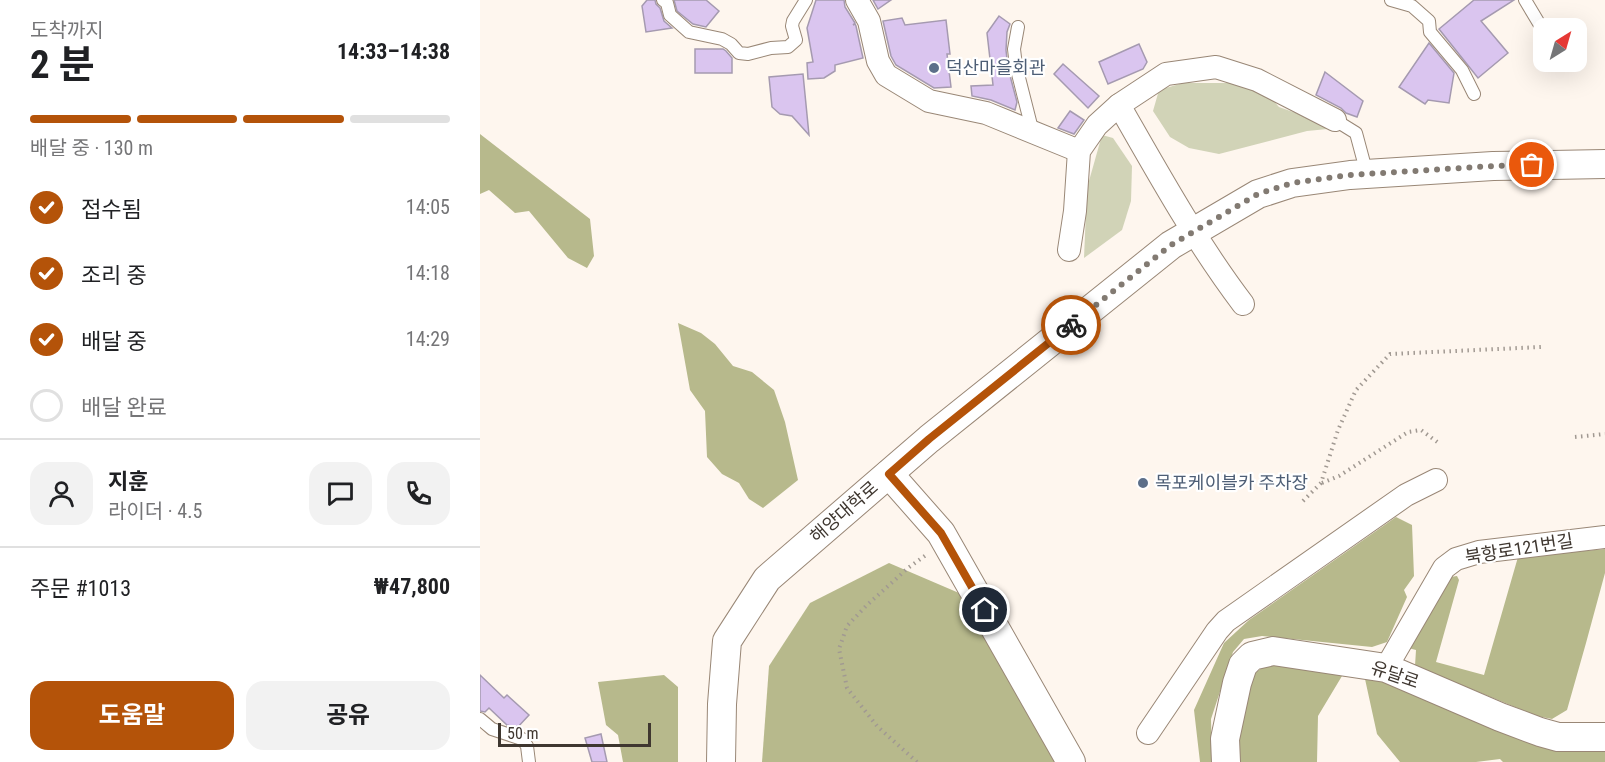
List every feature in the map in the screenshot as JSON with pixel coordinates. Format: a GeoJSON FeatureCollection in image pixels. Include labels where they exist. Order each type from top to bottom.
{"type":"FeatureCollection","features":[{"type":"Feature","properties":{"kind":"street"},"geometry":{"type":"LineString","coordinates":[[857,0],[869,21],[878,61],[886,75],[929,101],[987,113],[1079,151]]}},
{"type":"Feature","properties":{"kind":"street"},"geometry":{"type":"LineString","coordinates":[[1069,250],[1075,211],[1079,151],[1097,125],[1119,105],[1166,74],[1216,67],[1257,80],[1335,120]]}},
{"type":"Feature","properties":{"kind":"street"},"geometry":{"type":"LineString","coordinates":[[1119,105],[1193,232],[1223,279],[1243,304]]}},
{"type":"Feature","properties":{"kind":"street","name":"해양대학로"},"geometry":{"type":"LineString","coordinates":[[721,762],[722,704],[727,641],[767,579],[929,439],[1171,245],[1258,194],[1292,183],[1367,174],[1493,166],[1605,164]]}},
{"type":"Feature","properties":{"kind":"street"},"geometry":{"type":"LineString","coordinates":[[889,474],[941,533],[1071,762]]}},
{"type":"Feature","properties":{"kind":"street"},"geometry":{"type":"LineString","coordinates":[[1148,733],[1226,621],[1406,495],[1436,480]]}},
{"type":"Feature","properties":{"kind":"street","name":"북항로121번길"},"geometry":{"type":"LineString","coordinates":[[1386,668],[1444,568],[1456,559],[1479,552],[1605,537]]}},
{"type":"Feature","properties":{"kind":"street","name":"유달로"},"geometry":{"type":"LineString","coordinates":[[1226,762],[1225,739],[1243,665],[1252,656],[1273,651],[1386,668],[1540,732],[1558,737],[1605,737]]}},
{"type":"Feature","properties":{"kind":"lane"},"geometry":{"type":"LineString","coordinates":[[663,0],[667,3],[670,15],[689,32],[722,39],[731,44],[739,53],[748,54],[771,48],[788,47],[794,43],[796,40],[793,21],[806,0]]}},
{"type":"Feature","properties":{"kind":"lane"},"geometry":{"type":"LineString","coordinates":[[1391,0],[1412,6],[1429,21],[1430,32],[1461,70],[1474,94]]}},
{"type":"Feature","properties":{"kind":"lane"},"geometry":{"type":"LineString","coordinates":[[1525,0],[1536,18]]}},
{"type":"Feature","properties":{"kind":"lane"},"geometry":{"type":"LineString","coordinates":[[1018,27],[1014,49],[1016,66],[1034,133]]}},
{"type":"Feature","properties":{"kind":"lane"},"geometry":{"type":"LineString","coordinates":[[1335,120],[1356,133],[1367,174]]}},
{"type":"Feature","properties":{"kind":"lane"},"geometry":{"type":"LineString","coordinates":[[480,719],[492,729],[522,739],[527,746],[529,762]]}},
{"type":"Feature","properties":{"kind":"path"},"geometry":{"type":"LineString","coordinates":[[1321,483],[1338,430],[1356,390],[1390,354],[1540,347]]}},
{"type":"Feature","properties":{"kind":"path"},"geometry":{"type":"LineString","coordinates":[[1303,501],[1321,483],[1339,476],[1408,432],[1421,430],[1440,444]]}},
{"type":"Feature","properties":{"kind":"path"},"geometry":{"type":"LineString","coordinates":[[1575,437],[1605,434]]}},
{"type":"Feature","properties":{"kind":"path"},"geometry":{"type":"LineString","coordinates":[[917,762],[877,726],[847,688],[839,649],[847,626],[908,568],[945,540]]}},
{"type":"Feature","properties":{"kind":"green space"},"geometry":{"type":"Polygon","coordinates":[[[1183,83],[1237,83],[1264,90],[1279,107],[1338,128],[1307,131],[1219,154],[1189,148],[1170,137],[1153,111],[1159,90],[1183,83]]]}},
{"type":"Feature","properties":{"kind":"green space"},"geometry":{"type":"Polygon","coordinates":[[[480,134],[590,219],[594,256],[587,268],[568,258],[529,211],[515,213],[489,190],[480,194],[480,134]]]}},
{"type":"Feature","properties":{"kind":"green space"},"geometry":{"type":"Polygon","coordinates":[[[1102,135],[1113,138],[1132,166],[1131,201],[1122,230],[1084,258],[1087,188],[1102,135]]]}},
{"type":"Feature","properties":{"kind":"green space"},"geometry":{"type":"Polygon","coordinates":[[[678,323],[701,333],[715,344],[733,366],[752,372],[774,390],[785,422],[798,480],[763,508],[749,499],[739,483],[722,474],[707,457],[705,411],[690,390],[678,323]]]}},
{"type":"Feature","properties":{"kind":"green space"},"geometry":{"type":"Polygon","coordinates":[[[1396,517],[1412,525],[1414,576],[1404,590],[1407,597],[1387,642],[1372,647],[1262,636],[1244,639],[1233,652],[1211,719],[1212,762],[1200,762],[1194,710],[1224,643],[1249,620],[1396,517]]]}},
{"type":"Feature","properties":{"kind":"green space"},"geometry":{"type":"Polygon","coordinates":[[[1605,549],[1605,573],[1567,710],[1552,719],[1537,716],[1415,666],[1416,650],[1408,648],[1450,577],[1457,576],[1459,580],[1436,662],[1484,675],[1518,557],[1605,549]]]}},
{"type":"Feature","properties":{"kind":"green space"},"geometry":{"type":"Polygon","coordinates":[[[889,563],[959,593],[1056,762],[762,762],[769,666],[810,603],[889,563]]]}},
{"type":"Feature","properties":{"kind":"green space"},"geometry":{"type":"Polygon","coordinates":[[[1268,664],[1384,679],[1605,745],[1605,762],[1503,762],[1500,759],[1476,762],[1400,762],[1377,734],[1365,679],[1342,676],[1318,716],[1317,762],[1239,762],[1239,730],[1253,674],[1268,664]]]}},
{"type":"Feature","properties":{"kind":"green space"},"geometry":{"type":"Polygon","coordinates":[[[664,675],[678,687],[678,762],[623,762],[618,735],[606,725],[598,682],[664,675]]]}},
{"type":"Feature","properties":{"kind":"building"},"geometry":{"type":"Polygon","coordinates":[[[647,0],[655,0],[664,21],[672,28],[646,32],[642,6],[647,0]]]}},
{"type":"Feature","properties":{"kind":"building"},"geometry":{"type":"Polygon","coordinates":[[[674,0],[706,0],[719,11],[706,27],[693,24],[677,11],[674,0]]]}},
{"type":"Feature","properties":{"kind":"building"},"geometry":{"type":"Polygon","coordinates":[[[816,0],[844,0],[845,7],[855,23],[853,25],[856,26],[863,58],[835,65],[835,71],[824,78],[808,79],[807,63],[813,62],[807,28],[816,0]]]}},
{"type":"Feature","properties":{"kind":"building"},"geometry":{"type":"Polygon","coordinates":[[[873,0],[891,0],[878,9],[873,0]]]}},
{"type":"Feature","properties":{"kind":"building"},"geometry":{"type":"Polygon","coordinates":[[[1474,0],[1514,0],[1481,21],[1508,53],[1478,78],[1439,29],[1474,0]]]}},
{"type":"Feature","properties":{"kind":"building"},"geometry":{"type":"Polygon","coordinates":[[[999,16],[1010,24],[1006,50],[1017,102],[1015,110],[991,100],[972,96],[971,86],[993,85],[987,33],[999,16]]]}},
{"type":"Feature","properties":{"kind":"building"},"geometry":{"type":"Polygon","coordinates":[[[902,18],[905,25],[946,20],[951,87],[934,88],[896,65],[891,56],[883,21],[902,18]]]}},
{"type":"Feature","properties":{"kind":"building"},"geometry":{"type":"Polygon","coordinates":[[[1429,43],[1454,73],[1449,103],[1428,100],[1425,104],[1399,87],[1429,43]]]}},
{"type":"Feature","properties":{"kind":"building"},"geometry":{"type":"Polygon","coordinates":[[[1139,44],[1147,62],[1143,69],[1108,84],[1099,62],[1139,44]]]}},
{"type":"Feature","properties":{"kind":"building"},"geometry":{"type":"Polygon","coordinates":[[[695,49],[723,49],[732,58],[732,73],[695,73],[695,49]]]}},
{"type":"Feature","properties":{"kind":"building"},"geometry":{"type":"Polygon","coordinates":[[[1063,64],[1099,96],[1088,108],[1054,74],[1063,64]]]}},
{"type":"Feature","properties":{"kind":"building"},"geometry":{"type":"Polygon","coordinates":[[[1325,72],[1363,101],[1357,117],[1316,95],[1325,72]]]}},
{"type":"Feature","properties":{"kind":"building"},"geometry":{"type":"Polygon","coordinates":[[[803,74],[809,135],[792,116],[780,114],[772,107],[769,77],[803,74]]]}},
{"type":"Feature","properties":{"kind":"building"},"geometry":{"type":"Polygon","coordinates":[[[1070,111],[1084,120],[1074,134],[1058,128],[1070,111]]]}},
{"type":"Feature","properties":{"kind":"building"},"geometry":{"type":"Polygon","coordinates":[[[480,675],[504,698],[507,695],[529,715],[517,728],[507,725],[489,708],[485,712],[480,711],[480,675]]]}},
{"type":"Feature","properties":{"kind":"building"},"geometry":{"type":"Polygon","coordinates":[[[601,734],[607,762],[592,762],[585,738],[601,734]]]}},
{"type":"Feature","properties":{"kind":"way so far"},"geometry":{"type":"LineString","coordinates":[[1071,325],[1171,245],[1258,194],[1292,183],[1350,175],[1532,165]]}},
{"type":"Feature","properties":{"kind":"place","name":"덕산마을회관"},"geometry":{"type":"Point","coordinates":[934,68]}},
{"type":"Feature","properties":{"kind":"place","name":"목포케이블카 주차장"},"geometry":{"type":"Point","coordinates":[1143,483]}},
{"type":"Feature","properties":{"kind":"route"},"geometry":{"type":"LineString","coordinates":[[985,610],[941,533],[889,474],[1071,325]]}}]}
